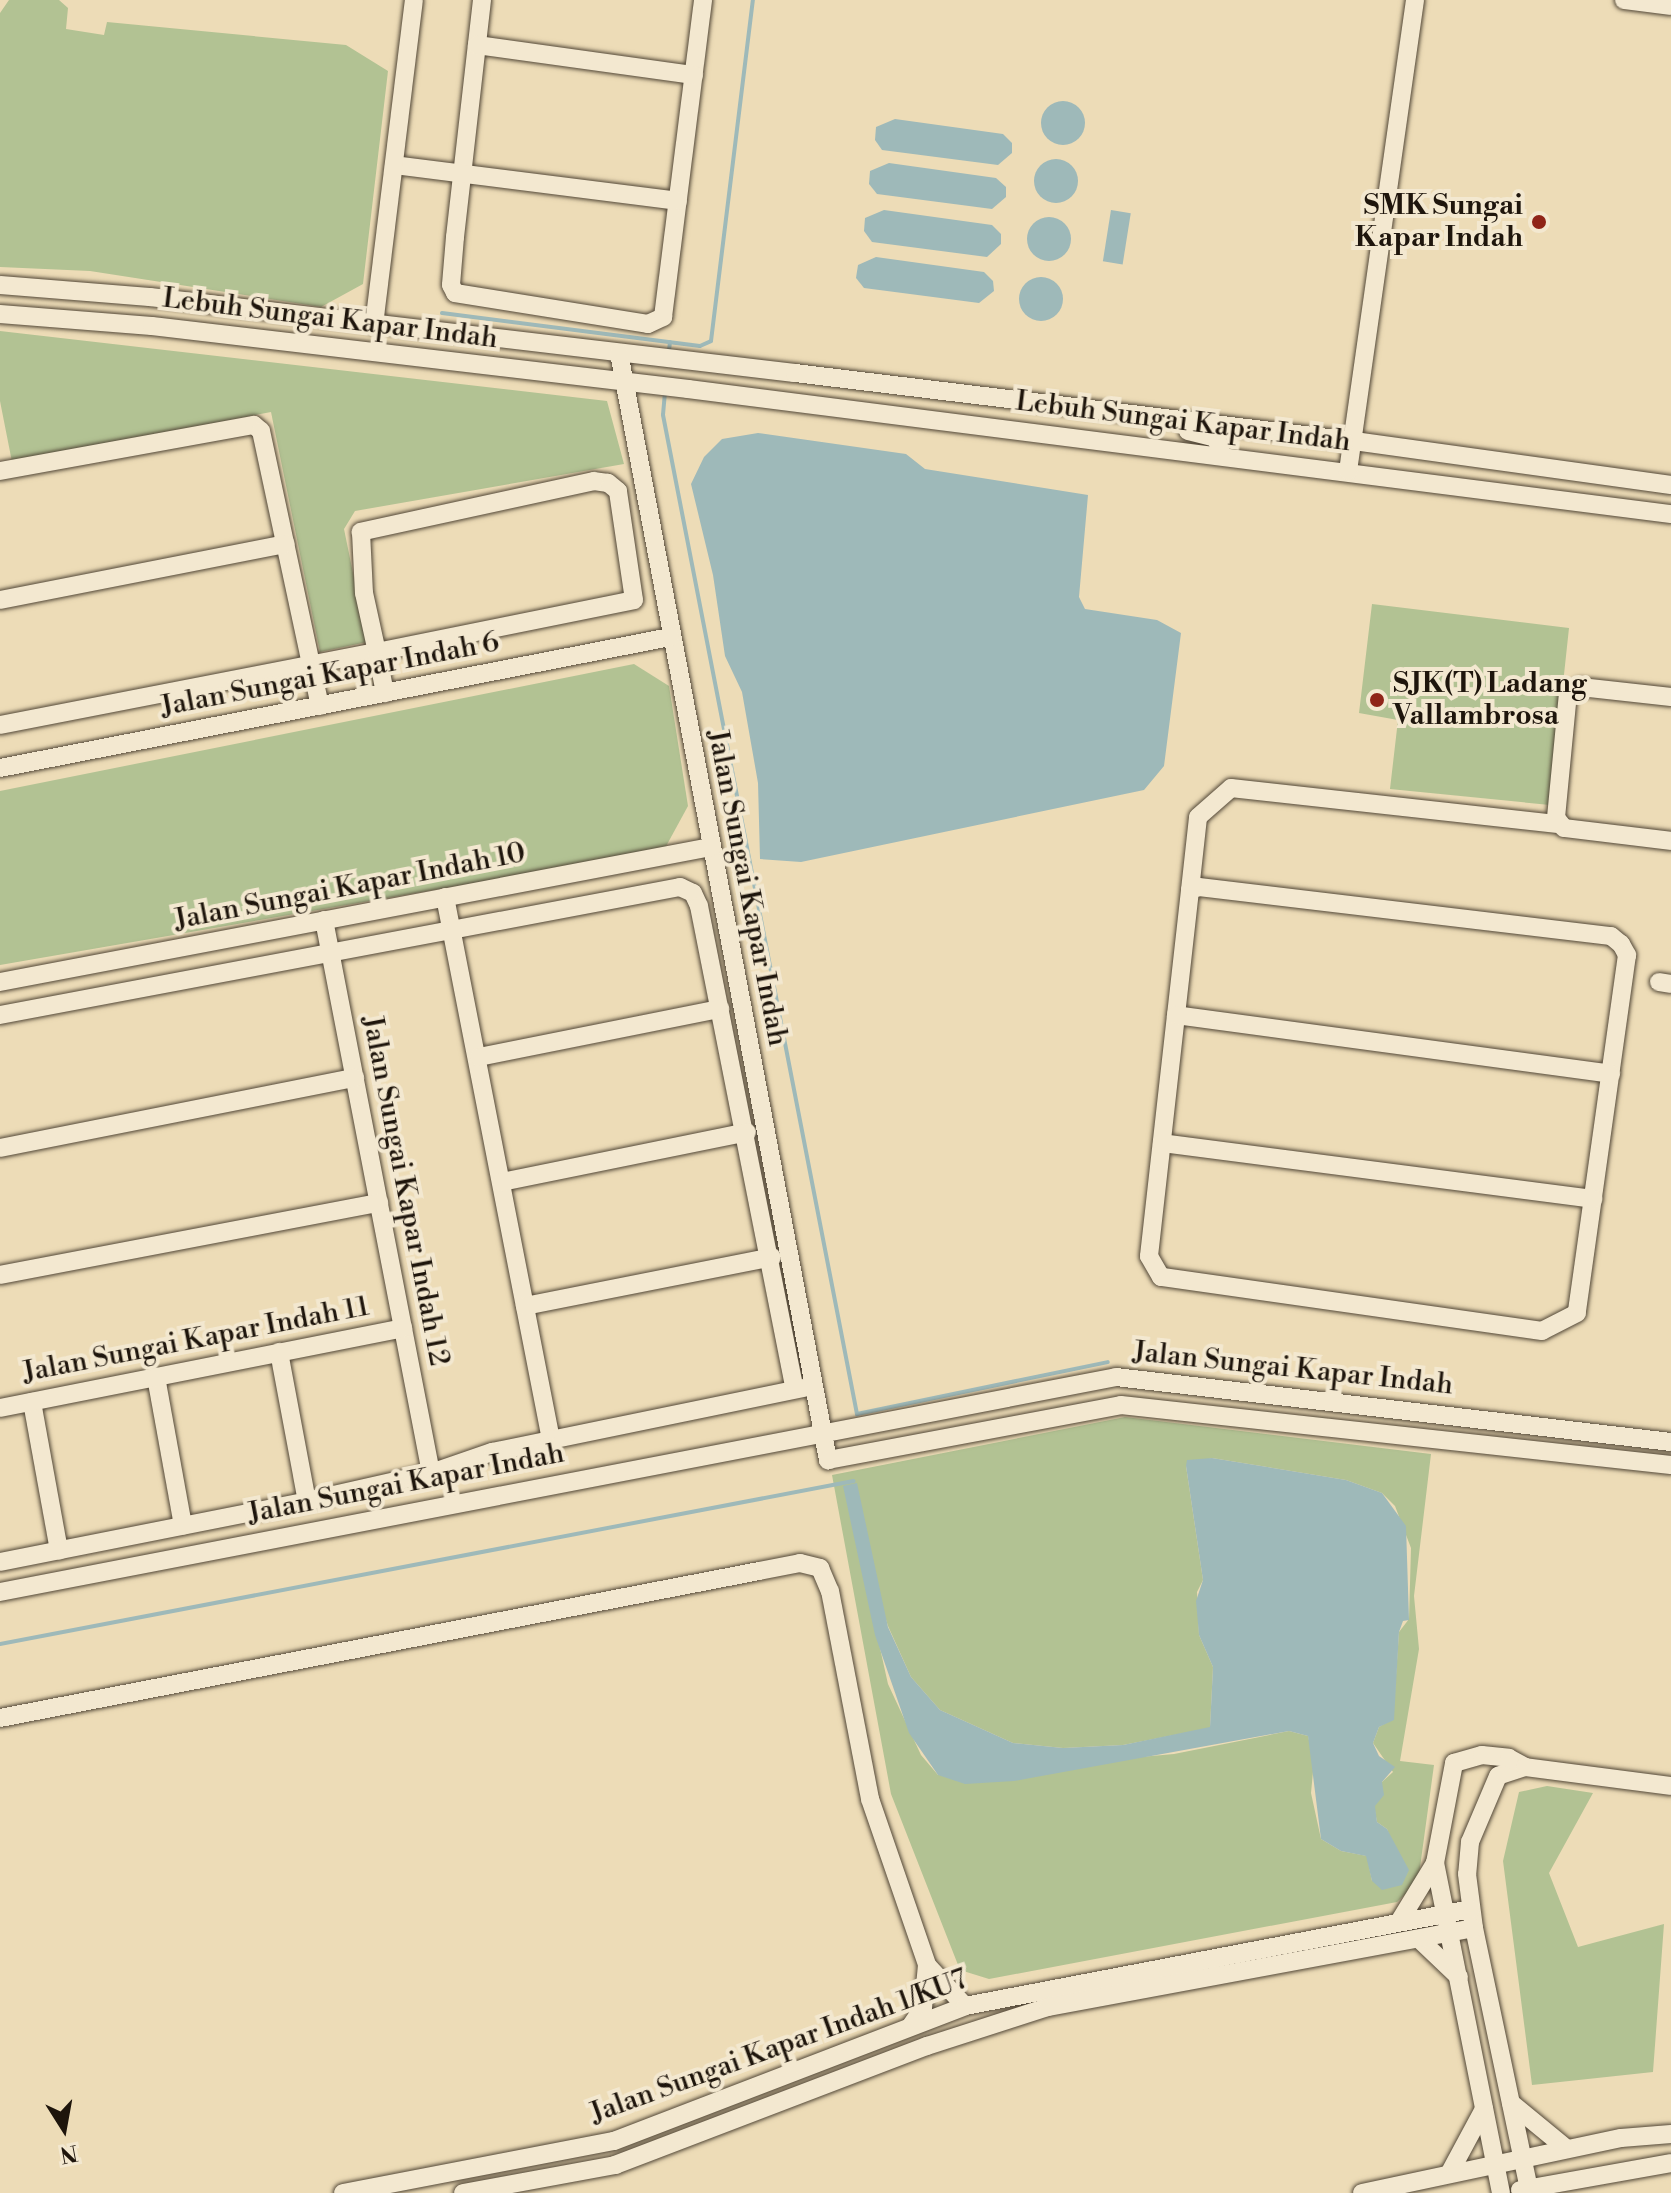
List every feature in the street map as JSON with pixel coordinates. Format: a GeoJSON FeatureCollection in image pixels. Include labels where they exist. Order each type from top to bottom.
{"type":"FeatureCollection","features":[{"type":"Feature","properties":{"kind":"street"},"geometry":{"type":"LineString","coordinates":[[374,325],[414,0]]}},
{"type":"Feature","properties":{"kind":"street"},"geometry":{"type":"LineString","coordinates":[[482,0],[451,285],[455,293],[648,324],[663,317],[703,0]]}},
{"type":"Feature","properties":{"kind":"street"},"geometry":{"type":"LineString","coordinates":[[1348,471],[1415,0]]}},
{"type":"Feature","properties":{"kind":"street"},"geometry":{"type":"LineString","coordinates":[[1633,1],[1671,6]]}},
{"type":"Feature","properties":{"kind":"street"},"geometry":{"type":"LineString","coordinates":[[477,45],[694,75]]}},
{"type":"Feature","properties":{"kind":"street"},"geometry":{"type":"LineString","coordinates":[[394,165],[678,201]]}},
{"type":"Feature","properties":{"kind":"street","name":"Lebuh Sungai Kapar Indah"},"geometry":{"type":"LineString","coordinates":[[0,285],[619,353],[1354,441],[1671,485]]}},
{"type":"Feature","properties":{"kind":"street","name":"Lebuh Sungai Kapar Indah"},"geometry":{"type":"LineString","coordinates":[[0,314],[152,326],[688,389],[1671,514]]}},
{"type":"Feature","properties":{"kind":"street","name":"Jalan Sungai Kapar Indah"},"geometry":{"type":"LineString","coordinates":[[619,353],[621,382],[814,1385],[833,1431],[838,1458],[1121,1405],[1671,1465]]}},
{"type":"Feature","properties":{"kind":"street"},"geometry":{"type":"LineString","coordinates":[[1144,417],[1216,438],[1222,455]]}},
{"type":"Feature","properties":{"kind":"street"},"geometry":{"type":"LineString","coordinates":[[0,450],[3,470],[254,425],[261,431],[320,706]]}},
{"type":"Feature","properties":{"kind":"street","name":"Jalan Sungai Kapar Indah 6"},"geometry":{"type":"LineString","coordinates":[[0,725],[377,652],[634,600],[618,491],[608,483],[369,526],[357,537],[377,652]]}},
{"type":"Feature","properties":{"kind":"street"},"geometry":{"type":"LineString","coordinates":[[0,600],[286,544]]}},
{"type":"Feature","properties":{"kind":"street","name":"Jalan Sungai Kapar Indah 6"},"geometry":{"type":"LineString","coordinates":[[0,768],[670,637]]}},
{"type":"Feature","properties":{"kind":"street"},"geometry":{"type":"LineString","coordinates":[[377,652],[385,693]]}},
{"type":"Feature","properties":{"kind":"street"},"geometry":{"type":"LineString","coordinates":[[1558,824],[1568,693],[1581,687],[1671,697]]}},
{"type":"Feature","properties":{"kind":"street"},"geometry":{"type":"LineString","coordinates":[[1190,890],[1199,887],[1611,936],[1627,955],[1577,1313],[1542,1331],[1161,1277],[1149,1256],[1198,817],[1231,788],[1558,824],[1671,841]]}},
{"type":"Feature","properties":{"kind":"street","name":"Jalan Sungai Kapar Indah 10"},"geometry":{"type":"LineString","coordinates":[[0,982],[711,847]]}},
{"type":"Feature","properties":{"kind":"street"},"geometry":{"type":"LineString","coordinates":[[0,1015],[680,887],[693,893],[699,906],[747,1132],[795,1389]]}},
{"type":"Feature","properties":{"kind":"street"},"geometry":{"type":"LineString","coordinates":[[445,897],[479,1057],[551,1440]]}},
{"type":"Feature","properties":{"kind":"street","name":"Jalan Sungai Kapar Indah 12"},"geometry":{"type":"LineString","coordinates":[[324,920],[431,1473]]}},
{"type":"Feature","properties":{"kind":"street"},"geometry":{"type":"LineString","coordinates":[[479,1057],[720,1009]]}},
{"type":"Feature","properties":{"kind":"street"},"geometry":{"type":"LineString","coordinates":[[1176,1015],[1611,1074]]}},
{"type":"Feature","properties":{"kind":"street"},"geometry":{"type":"LineString","coordinates":[[0,1148],[355,1078]]}},
{"type":"Feature","properties":{"kind":"street"},"geometry":{"type":"LineString","coordinates":[[502,1182],[747,1132]]}},
{"type":"Feature","properties":{"kind":"street"},"geometry":{"type":"LineString","coordinates":[[1162,1143],[1593,1199]]}},
{"type":"Feature","properties":{"kind":"street"},"geometry":{"type":"LineString","coordinates":[[0,1275],[379,1203]]}},
{"type":"Feature","properties":{"kind":"street"},"geometry":{"type":"LineString","coordinates":[[525,1306],[772,1257]]}},
{"type":"Feature","properties":{"kind":"street","name":"Jalan Sungai Kapar Indah 11"},"geometry":{"type":"LineString","coordinates":[[0,1408],[403,1328]]}},
{"type":"Feature","properties":{"kind":"street"},"geometry":{"type":"LineString","coordinates":[[279,1352],[307,1501]]}},
{"type":"Feature","properties":{"kind":"street"},"geometry":{"type":"LineString","coordinates":[[156,1377],[183,1526]]}},
{"type":"Feature","properties":{"kind":"street","name":"Jalan Sungai Kapar Indah"},"geometry":{"type":"LineString","coordinates":[[0,1592],[1116,1377],[1671,1442]]}},
{"type":"Feature","properties":{"kind":"street"},"geometry":{"type":"LineString","coordinates":[[0,1562],[307,1501],[431,1473],[551,1440],[814,1385]]}},
{"type":"Feature","properties":{"kind":"street"},"geometry":{"type":"LineString","coordinates":[[32,1402],[59,1551]]}},
{"type":"Feature","properties":{"kind":"street"},"geometry":{"type":"LineString","coordinates":[[0,1718],[800,1563],[820,1568],[830,1591],[870,1799],[927,1965],[923,2018]]}},
{"type":"Feature","properties":{"kind":"street"},"geometry":{"type":"LineString","coordinates":[[1671,1786],[1525,1767],[1509,1758],[1482,1755],[1454,1763],[1435,1863],[1503,2193],[1671,2163]]}},
{"type":"Feature","properties":{"kind":"street"},"geometry":{"type":"LineString","coordinates":[[1525,1767],[1498,1776],[1479,1812],[1470,1842],[1472,1919],[1529,2188]]}},
{"type":"Feature","properties":{"kind":"street"},"geometry":{"type":"LineString","coordinates":[[1392,1923],[1435,1863]]}},
{"type":"Feature","properties":{"kind":"street","name":"Jalan Sungai Kapar Indah 1/KU7"},"geometry":{"type":"LineString","coordinates":[[343,2193],[614,2141],[923,2018],[965,2006],[1447,1913],[1472,1919]]}},
{"type":"Feature","properties":{"kind":"street","name":"Jalan Sungai Kapar Indah 1/KU7"},"geometry":{"type":"LineString","coordinates":[[463,2193],[615,2165],[933,2044],[1048,2007],[1451,1933],[1472,1919]]}},
{"type":"Feature","properties":{"kind":"street"},"geometry":{"type":"LineString","coordinates":[[1414,1940],[1461,1980]]}},
{"type":"Feature","properties":{"kind":"street"},"geometry":{"type":"LineString","coordinates":[[927,1965],[965,2006]]}},
{"type":"Feature","properties":{"kind":"street"},"geometry":{"type":"LineString","coordinates":[[1511,2103],[1567,2149]]}},
{"type":"Feature","properties":{"kind":"street"},"geometry":{"type":"LineString","coordinates":[[1449,2174],[1484,2108]]}},
{"type":"Feature","properties":{"kind":"street"},"geometry":{"type":"LineString","coordinates":[[1362,2193],[1567,2149],[1671,2134]]}},
{"type":"Feature","properties":{"kind":"green space"},"geometry":{"type":"Polygon","coordinates":[[[9,0],[59,0],[68,8],[66,29],[104,35],[107,22],[346,45],[388,71],[363,284],[321,307],[90,271],[0,267],[0,13],[9,0]]]}},
{"type":"Feature","properties":{"kind":"green space"},"geometry":{"type":"Polygon","coordinates":[[[0,331],[607,401],[624,464],[355,511],[344,529],[367,642],[320,652],[271,412],[12,462],[0,401],[0,331]]]}},
{"type":"Feature","properties":{"kind":"green space"},"geometry":{"type":"Polygon","coordinates":[[[1372,604],[1569,628],[1550,805],[1390,789],[1398,720],[1359,713],[1372,604]]]}},
{"type":"Feature","properties":{"kind":"green space"},"geometry":{"type":"Polygon","coordinates":[[[634,664],[669,686],[688,806],[664,850],[0,965],[0,791],[634,664]]]}},
{"type":"Feature","properties":{"kind":"green space"},"geometry":{"type":"Polygon","coordinates":[[[1125,1417],[1431,1454],[1414,1596],[1419,1649],[1400,1761],[1434,1765],[1418,1882],[1397,1902],[989,1979],[960,1970],[891,1794],[832,1475],[1125,1417]],[[1212,1458],[1186,1466],[1203,1580],[1197,1592],[1199,1635],[1213,1667],[1210,1728],[1123,1745],[1063,1748],[1013,1743],[940,1710],[911,1677],[888,1626],[844,1486],[888,1684],[921,1755],[938,1775],[1174,1754],[1289,1731],[1308,1736],[1314,1761],[1311,1793],[1321,1839],[1341,1851],[1367,1856],[1372,1881],[1394,1848],[1387,1829],[1377,1822],[1374,1806],[1382,1782],[1393,1772],[1373,1743],[1379,1727],[1393,1719],[1399,1632],[1409,1619],[1411,1548],[1395,1506],[1382,1493],[1346,1480],[1212,1458]]]}},
{"type":"Feature","properties":{"kind":"green space"},"geometry":{"type":"Polygon","coordinates":[[[1547,1786],[1593,1793],[1549,1873],[1578,1947],[1664,1924],[1653,2072],[1532,2085],[1503,1861],[1519,1792],[1547,1786]]]}},
{"type":"Feature","properties":{"kind":"water"},"geometry":{"type":"Polygon","coordinates":[[[1063,101],[1079,107],[1085,123],[1079,139],[1063,145],[1047,139],[1041,123],[1047,107],[1063,101]]]}},
{"type":"Feature","properties":{"kind":"water"},"geometry":{"type":"Polygon","coordinates":[[[895,119],[1003,134],[1012,143],[1012,153],[998,165],[882,150],[875,140],[876,127],[895,119]]]}},
{"type":"Feature","properties":{"kind":"water"},"geometry":{"type":"Polygon","coordinates":[[[1056,159],[1072,165],[1078,181],[1072,197],[1056,203],[1040,197],[1034,181],[1040,165],[1056,159]]]}},
{"type":"Feature","properties":{"kind":"water"},"geometry":{"type":"Polygon","coordinates":[[[889,163],[996,178],[1006,187],[1006,197],[992,209],[877,194],[869,184],[870,171],[889,163]]]}},
{"type":"Feature","properties":{"kind":"water"},"geometry":{"type":"Polygon","coordinates":[[[884,210],[992,225],[1001,234],[1001,244],[987,257],[872,242],[864,231],[865,218],[884,210]]]}},
{"type":"Feature","properties":{"kind":"water"},"geometry":{"type":"Polygon","coordinates":[[[1111,210],[1131,213],[1123,264],[1103,261],[1111,210]]]}},
{"type":"Feature","properties":{"kind":"water"},"geometry":{"type":"Polygon","coordinates":[[[1049,217],[1065,223],[1071,239],[1065,255],[1049,261],[1033,255],[1027,239],[1033,223],[1049,217]]]}},
{"type":"Feature","properties":{"kind":"water"},"geometry":{"type":"Polygon","coordinates":[[[876,257],[984,272],[993,281],[994,291],[979,303],[864,288],[856,278],[858,265],[876,257]]]}},
{"type":"Feature","properties":{"kind":"water"},"geometry":{"type":"Polygon","coordinates":[[[1041,277],[1057,283],[1063,299],[1057,315],[1041,321],[1025,315],[1019,299],[1025,283],[1041,277]]]}},
{"type":"Feature","properties":{"kind":"water"},"geometry":{"type":"Polygon","coordinates":[[[758,433],[906,454],[925,469],[1088,495],[1079,597],[1085,609],[1157,620],[1181,633],[1164,766],[1144,790],[801,862],[760,859],[758,783],[742,692],[725,656],[713,575],[691,484],[704,457],[722,439],[758,433]]]}},
{"type":"Feature","properties":{"kind":"water"},"geometry":{"type":"Polygon","coordinates":[[[1212,1458],[1346,1480],[1382,1493],[1406,1526],[1409,1620],[1403,1621],[1399,1632],[1394,1720],[1379,1727],[1373,1743],[1379,1756],[1395,1767],[1382,1782],[1384,1795],[1375,1806],[1377,1822],[1387,1829],[1409,1870],[1402,1885],[1382,1890],[1372,1881],[1366,1856],[1341,1851],[1321,1839],[1308,1736],[1289,1731],[1014,1781],[965,1784],[938,1775],[909,1733],[875,1635],[843,1486],[857,1483],[888,1627],[911,1677],[940,1710],[1013,1743],[1063,1748],[1123,1745],[1210,1727],[1213,1667],[1199,1635],[1196,1601],[1203,1580],[1186,1466],[1187,1460],[1212,1458]]]}},
{"type":"Feature","properties":{"kind":"waterway"},"geometry":{"type":"LineString","coordinates":[[442,313],[700,346],[711,341],[753,0]]}},
{"type":"Feature","properties":{"kind":"waterway"},"geometry":{"type":"LineString","coordinates":[[669,351],[670,342]]}},
{"type":"Feature","properties":{"kind":"waterway"},"geometry":{"type":"LineString","coordinates":[[665,392],[663,415],[857,1414],[1108,1362]]}},
{"type":"Feature","properties":{"kind":"waterway"},"geometry":{"type":"LineString","coordinates":[[0,1644],[854,1481]]}},
{"type":"Feature","properties":{"kind":"place","name":"SMK Sungai Kapar Indah"},"geometry":{"type":"Point","coordinates":[1539,222]}},
{"type":"Feature","properties":{"kind":"place","name":"SJK(T) Ladang Vallambrosa"},"geometry":{"type":"Point","coordinates":[1377,700]}}]}
